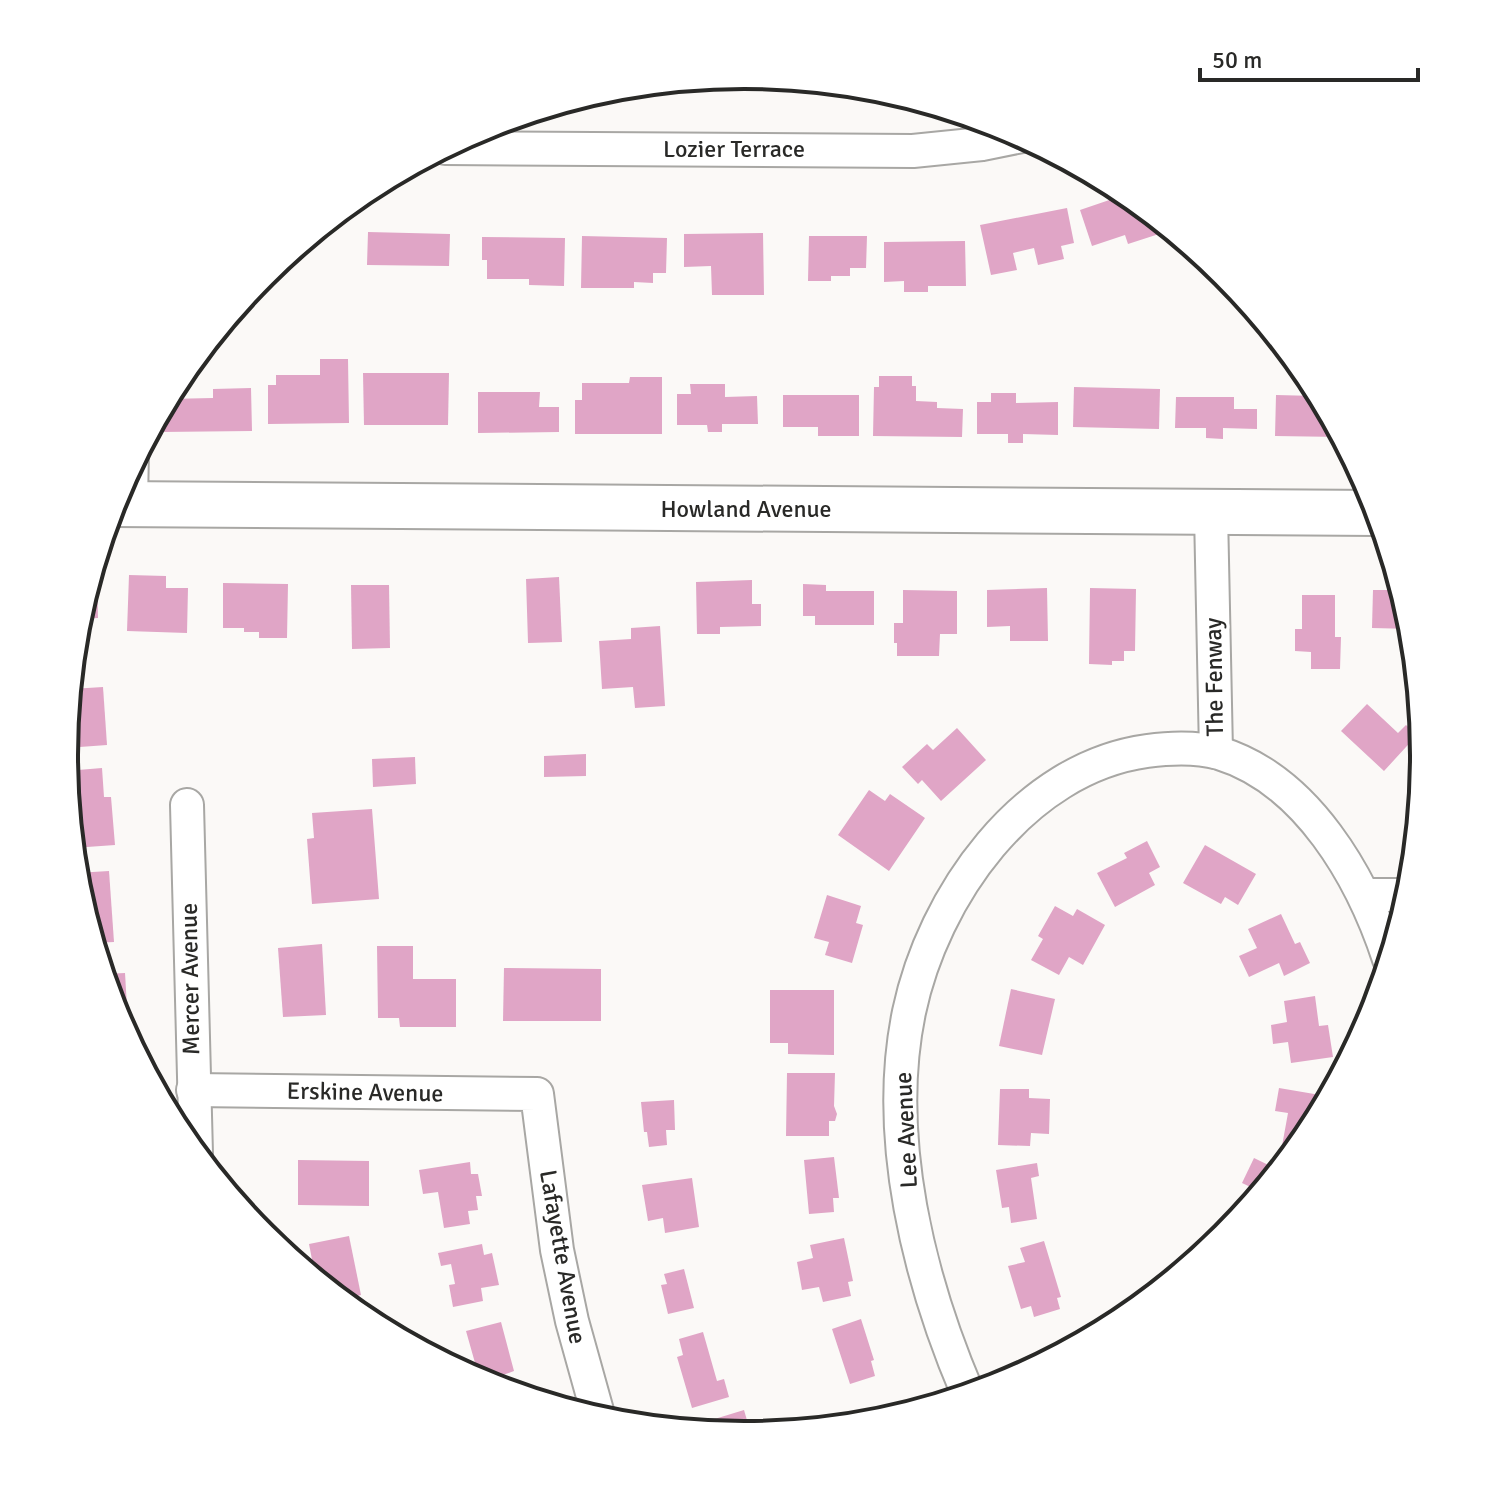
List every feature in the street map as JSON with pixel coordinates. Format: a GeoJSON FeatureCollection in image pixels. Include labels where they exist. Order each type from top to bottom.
{"type":"FeatureCollection","features":[{"type":"Feature","properties":{"kind":"street","name":"Lozier Terrace"},"geometry":{"type":"LineString","coordinates":[[471,148],[913,151],[1000,140]]}},
{"type":"Feature","properties":{"kind":"street","name":"Howland Avenue"},"geometry":{"type":"LineString","coordinates":[[127,504],[1364,513]]}},
{"type":"Feature","properties":{"kind":"street","name":"The Fenway"},"geometry":{"type":"LineString","coordinates":[[1211,513],[1216,752],[1245,764],[1273,782],[1308,814],[1338,850],[1365,895],[1383,942]]}},
{"type":"Feature","properties":{"kind":"street","name":"Lee Avenue"},"geometry":{"type":"LineString","coordinates":[[964,1384],[945,1342],[924,1274],[910,1204],[900,1113],[901,1065],[907,1025],[925,959],[948,909],[978,863],[1013,821],[1054,786],[1089,766],[1127,754],[1167,748],[1216,752]]}},
{"type":"Feature","properties":{"kind":"street","name":"Mercer Avenue"},"geometry":{"type":"LineString","coordinates":[[187,805],[195,1132]]}},
{"type":"Feature","properties":{"kind":"street"},"geometry":{"type":"LineString","coordinates":[[1365,895],[1395,895]]}},
{"type":"Feature","properties":{"kind":"street","name":"Erskine Avenue"},"geometry":{"type":"LineString","coordinates":[[193,1090],[537,1094]]}},
{"type":"Feature","properties":{"kind":"street","name":"Lafayette Avenue"},"geometry":{"type":"LineString","coordinates":[[537,1094],[557,1250],[572,1321],[595,1403]]}},
{"type":"Feature","properties":{"kind":"building"},"geometry":{"type":"Polygon","coordinates":[[[1111,199],[1158,234],[1128,244],[1125,235],[1092,246],[1080,210],[1111,199]]]}},
{"type":"Feature","properties":{"kind":"building"},"geometry":{"type":"Polygon","coordinates":[[[1067,208],[1074,243],[1061,246],[1064,259],[1038,265],[1034,248],[1013,253],[1017,270],[991,275],[980,225],[1067,208]]]}},
{"type":"Feature","properties":{"kind":"building"},"geometry":{"type":"Polygon","coordinates":[[[368,232],[450,234],[449,266],[367,265],[368,232]]]}},
{"type":"Feature","properties":{"kind":"building"},"geometry":{"type":"Polygon","coordinates":[[[763,233],[764,295],[712,295],[711,266],[684,267],[684,234],[763,233]]]}},
{"type":"Feature","properties":{"kind":"building"},"geometry":{"type":"Polygon","coordinates":[[[582,236],[667,238],[666,273],[653,273],[653,283],[634,282],[634,288],[581,288],[582,236]]]}},
{"type":"Feature","properties":{"kind":"building"},"geometry":{"type":"Polygon","coordinates":[[[809,236],[867,236],[866,268],[850,268],[850,276],[831,276],[831,281],[808,281],[809,236]]]}},
{"type":"Feature","properties":{"kind":"building"},"geometry":{"type":"Polygon","coordinates":[[[482,237],[565,238],[564,286],[529,285],[529,279],[487,279],[487,260],[482,260],[482,237]]]}},
{"type":"Feature","properties":{"kind":"building"},"geometry":{"type":"Polygon","coordinates":[[[965,241],[966,286],[928,286],[928,292],[904,292],[904,281],[884,282],[884,242],[965,241]]]}},
{"type":"Feature","properties":{"kind":"building"},"geometry":{"type":"Polygon","coordinates":[[[320,359],[348,359],[349,423],[268,424],[268,385],[276,385],[276,375],[320,375],[320,359]]]}},
{"type":"Feature","properties":{"kind":"building"},"geometry":{"type":"Polygon","coordinates":[[[363,373],[449,373],[448,425],[364,425],[363,373]]]}},
{"type":"Feature","properties":{"kind":"building"},"geometry":{"type":"Polygon","coordinates":[[[879,376],[912,376],[916,401],[937,402],[937,408],[963,409],[962,437],[873,436],[874,387],[879,387],[879,376]]]}},
{"type":"Feature","properties":{"kind":"building"},"geometry":{"type":"Polygon","coordinates":[[[630,377],[662,377],[662,434],[575,434],[575,400],[582,400],[582,383],[629,383],[630,377]]]}},
{"type":"Feature","properties":{"kind":"building"},"geometry":{"type":"Polygon","coordinates":[[[690,384],[725,384],[725,397],[757,396],[758,424],[722,424],[722,432],[708,432],[707,425],[677,425],[677,394],[691,394],[690,384]]]}},
{"type":"Feature","properties":{"kind":"building"},"geometry":{"type":"Polygon","coordinates":[[[1074,387],[1160,389],[1159,429],[1073,427],[1074,387]]]}},
{"type":"Feature","properties":{"kind":"building"},"geometry":{"type":"Polygon","coordinates":[[[251,388],[252,431],[162,432],[181,399],[213,398],[213,389],[251,388]]]}},
{"type":"Feature","properties":{"kind":"building"},"geometry":{"type":"Polygon","coordinates":[[[478,392],[540,392],[539,407],[559,407],[559,432],[478,433],[478,392]]]}},
{"type":"Feature","properties":{"kind":"building"},"geometry":{"type":"Polygon","coordinates":[[[991,393],[1016,393],[1016,403],[1058,402],[1058,435],[1023,434],[1023,443],[1008,443],[1008,434],[977,434],[977,402],[991,402],[991,393]]]}},
{"type":"Feature","properties":{"kind":"building"},"geometry":{"type":"Polygon","coordinates":[[[783,395],[859,395],[859,436],[818,436],[818,427],[783,427],[783,395]]]}},
{"type":"Feature","properties":{"kind":"building"},"geometry":{"type":"Polygon","coordinates":[[[1276,395],[1305,396],[1329,437],[1275,436],[1276,395]]]}},
{"type":"Feature","properties":{"kind":"building"},"geometry":{"type":"Polygon","coordinates":[[[1176,397],[1234,397],[1234,409],[1257,409],[1257,429],[1223,428],[1223,439],[1206,438],[1206,428],[1175,428],[1176,397]]]}},
{"type":"Feature","properties":{"kind":"building"},"geometry":{"type":"Polygon","coordinates":[[[129,575],[166,576],[166,588],[188,588],[187,633],[127,631],[129,575]]]}},
{"type":"Feature","properties":{"kind":"building"},"geometry":{"type":"Polygon","coordinates":[[[559,577],[562,642],[528,643],[526,579],[559,577]]]}},
{"type":"Feature","properties":{"kind":"building"},"geometry":{"type":"Polygon","coordinates":[[[752,580],[752,604],[761,604],[761,626],[720,627],[720,634],[697,634],[696,582],[752,580]]]}},
{"type":"Feature","properties":{"kind":"building"},"geometry":{"type":"Polygon","coordinates":[[[223,583],[288,584],[287,638],[259,638],[259,632],[223,628],[223,583]]]}},
{"type":"Feature","properties":{"kind":"building"},"geometry":{"type":"Polygon","coordinates":[[[803,584],[826,585],[826,591],[874,591],[874,625],[815,625],[815,616],[803,616],[803,584]]]}},
{"type":"Feature","properties":{"kind":"building"},"geometry":{"type":"Polygon","coordinates":[[[351,585],[389,585],[390,648],[352,649],[351,585]]]}},
{"type":"Feature","properties":{"kind":"building"},"geometry":{"type":"Polygon","coordinates":[[[1047,588],[1048,641],[1010,641],[1010,626],[987,627],[987,590],[1047,588]]]}},
{"type":"Feature","properties":{"kind":"building"},"geometry":{"type":"Polygon","coordinates":[[[1090,588],[1136,589],[1135,651],[1124,651],[1124,661],[1112,661],[1112,665],[1089,664],[1090,588]]]}},
{"type":"Feature","properties":{"kind":"building"},"geometry":{"type":"Polygon","coordinates":[[[903,590],[957,591],[957,634],[940,634],[939,656],[897,656],[894,623],[903,623],[903,590]]]}},
{"type":"Feature","properties":{"kind":"building"},"geometry":{"type":"Polygon","coordinates":[[[1373,590],[1389,590],[1398,629],[1372,628],[1373,590]]]}},
{"type":"Feature","properties":{"kind":"building"},"geometry":{"type":"Polygon","coordinates":[[[1302,595],[1335,595],[1335,637],[1341,637],[1340,669],[1311,669],[1311,652],[1295,651],[1295,629],[1302,629],[1302,595]]]}},
{"type":"Feature","properties":{"kind":"building"},"geometry":{"type":"Polygon","coordinates":[[[97,598],[98,618],[93,618],[97,598]]]}},
{"type":"Feature","properties":{"kind":"building"},"geometry":{"type":"Polygon","coordinates":[[[660,626],[665,706],[635,708],[633,687],[602,689],[599,641],[631,639],[631,628],[660,626]]]}},
{"type":"Feature","properties":{"kind":"building"},"geometry":{"type":"Polygon","coordinates":[[[103,687],[107,745],[78,747],[82,688],[103,687]]]}},
{"type":"Feature","properties":{"kind":"building"},"geometry":{"type":"Polygon","coordinates":[[[1367,704],[1398,733],[1406,725],[1409,728],[1410,743],[1384,771],[1341,731],[1367,704]]]}},
{"type":"Feature","properties":{"kind":"building"},"geometry":{"type":"Polygon","coordinates":[[[957,728],[986,760],[941,801],[922,780],[918,784],[902,767],[927,744],[933,750],[957,728]]]}},
{"type":"Feature","properties":{"kind":"building"},"geometry":{"type":"Polygon","coordinates":[[[586,754],[586,776],[544,777],[544,756],[586,754]]]}},
{"type":"Feature","properties":{"kind":"building"},"geometry":{"type":"Polygon","coordinates":[[[415,757],[416,784],[373,787],[372,759],[415,757]]]}},
{"type":"Feature","properties":{"kind":"building"},"geometry":{"type":"Polygon","coordinates":[[[102,768],[104,797],[111,797],[115,845],[85,847],[78,770],[102,768]]]}},
{"type":"Feature","properties":{"kind":"building"},"geometry":{"type":"Polygon","coordinates":[[[869,790],[885,801],[890,794],[925,818],[889,871],[838,835],[869,790]]]}},
{"type":"Feature","properties":{"kind":"building"},"geometry":{"type":"Polygon","coordinates":[[[372,809],[379,899],[312,904],[307,839],[314,838],[312,813],[372,809]]]}},
{"type":"Feature","properties":{"kind":"building"},"geometry":{"type":"Polygon","coordinates":[[[1147,841],[1160,867],[1149,873],[1155,885],[1115,907],[1097,873],[1127,858],[1124,853],[1147,841]]]}},
{"type":"Feature","properties":{"kind":"building"},"geometry":{"type":"Polygon","coordinates":[[[1205,845],[1256,874],[1238,905],[1225,897],[1221,904],[1183,883],[1205,845]]]}},
{"type":"Feature","properties":{"kind":"building"},"geometry":{"type":"Polygon","coordinates":[[[109,871],[114,942],[105,942],[89,872],[109,871]]]}},
{"type":"Feature","properties":{"kind":"building"},"geometry":{"type":"Polygon","coordinates":[[[827,895],[861,906],[856,923],[863,925],[852,963],[825,955],[829,942],[814,938],[827,895]]]}},
{"type":"Feature","properties":{"kind":"building"},"geometry":{"type":"Polygon","coordinates":[[[1055,906],[1073,916],[1077,909],[1105,925],[1083,965],[1069,957],[1059,975],[1031,960],[1043,939],[1038,936],[1055,906]]]}},
{"type":"Feature","properties":{"kind":"building"},"geometry":{"type":"Polygon","coordinates":[[[1281,914],[1295,944],[1300,942],[1310,963],[1284,976],[1279,963],[1249,977],[1239,956],[1257,948],[1248,929],[1281,914]]]}},
{"type":"Feature","properties":{"kind":"building"},"geometry":{"type":"Polygon","coordinates":[[[322,944],[326,1015],[283,1017],[278,948],[322,944]]]}},
{"type":"Feature","properties":{"kind":"building"},"geometry":{"type":"Polygon","coordinates":[[[377,946],[413,946],[413,979],[456,979],[456,1027],[400,1027],[399,1018],[378,1018],[377,946]]]}},
{"type":"Feature","properties":{"kind":"building"},"geometry":{"type":"Polygon","coordinates":[[[504,968],[601,969],[601,1021],[503,1021],[504,968]]]}},
{"type":"Feature","properties":{"kind":"building"},"geometry":{"type":"Polygon","coordinates":[[[115,973],[125,973],[127,1005],[115,973]]]}},
{"type":"Feature","properties":{"kind":"building"},"geometry":{"type":"Polygon","coordinates":[[[1011,989],[1055,999],[1042,1055],[999,1046],[1011,989]]]}},
{"type":"Feature","properties":{"kind":"building"},"geometry":{"type":"Polygon","coordinates":[[[770,990],[834,990],[834,1055],[788,1054],[788,1043],[770,1043],[770,990]]]}},
{"type":"Feature","properties":{"kind":"building"},"geometry":{"type":"Polygon","coordinates":[[[1315,996],[1319,1026],[1328,1025],[1333,1057],[1291,1063],[1288,1042],[1273,1044],[1271,1025],[1287,1022],[1284,1001],[1315,996]]]}},
{"type":"Feature","properties":{"kind":"building"},"geometry":{"type":"Polygon","coordinates":[[[787,1073],[835,1073],[834,1106],[837,1114],[835,1121],[829,1121],[829,1136],[786,1136],[787,1073]]]}},
{"type":"Feature","properties":{"kind":"building"},"geometry":{"type":"Polygon","coordinates":[[[1279,1088],[1317,1094],[1282,1146],[1288,1113],[1275,1111],[1279,1088]]]}},
{"type":"Feature","properties":{"kind":"building"},"geometry":{"type":"Polygon","coordinates":[[[1000,1089],[1029,1089],[1029,1098],[1050,1099],[1049,1134],[1031,1133],[1030,1146],[998,1145],[1000,1089]]]}},
{"type":"Feature","properties":{"kind":"building"},"geometry":{"type":"Polygon","coordinates":[[[674,1100],[675,1130],[666,1130],[667,1145],[649,1147],[641,1102],[674,1100]]]}},
{"type":"Feature","properties":{"kind":"building"},"geometry":{"type":"Polygon","coordinates":[[[834,1157],[839,1198],[833,1198],[834,1212],[809,1214],[804,1160],[834,1157]]]}},
{"type":"Feature","properties":{"kind":"building"},"geometry":{"type":"Polygon","coordinates":[[[1254,1158],[1268,1165],[1251,1187],[1242,1183],[1254,1158]]]}},
{"type":"Feature","properties":{"kind":"building"},"geometry":{"type":"Polygon","coordinates":[[[298,1160],[369,1161],[369,1206],[298,1205],[298,1160]]]}},
{"type":"Feature","properties":{"kind":"building"},"geometry":{"type":"Polygon","coordinates":[[[470,1162],[471,1174],[478,1174],[482,1196],[476,1196],[478,1210],[468,1211],[470,1224],[444,1228],[438,1192],[423,1194],[419,1170],[470,1162]]]}},
{"type":"Feature","properties":{"kind":"building"},"geometry":{"type":"Polygon","coordinates":[[[1037,1163],[1039,1176],[1031,1178],[1037,1219],[1011,1223],[1009,1207],[1002,1208],[996,1170],[1037,1163]]]}},
{"type":"Feature","properties":{"kind":"building"},"geometry":{"type":"Polygon","coordinates":[[[692,1178],[699,1227],[665,1233],[663,1218],[648,1221],[642,1185],[692,1178]]]}},
{"type":"Feature","properties":{"kind":"building"},"geometry":{"type":"Polygon","coordinates":[[[349,1236],[361,1295],[357,1296],[312,1262],[309,1244],[349,1236]]]}},
{"type":"Feature","properties":{"kind":"building"},"geometry":{"type":"Polygon","coordinates":[[[844,1238],[853,1281],[848,1282],[851,1296],[823,1302],[819,1287],[802,1290],[797,1262],[813,1258],[810,1245],[844,1238]]]}},
{"type":"Feature","properties":{"kind":"building"},"geometry":{"type":"Polygon","coordinates":[[[1044,1241],[1061,1297],[1057,1298],[1060,1309],[1034,1317],[1031,1306],[1021,1309],[1008,1266],[1025,1262],[1020,1248],[1044,1241]]]}},
{"type":"Feature","properties":{"kind":"building"},"geometry":{"type":"Polygon","coordinates":[[[482,1244],[484,1255],[492,1253],[499,1285],[481,1288],[483,1301],[453,1307],[449,1285],[455,1284],[451,1264],[441,1266],[438,1253],[482,1244]]]}},
{"type":"Feature","properties":{"kind":"building"},"geometry":{"type":"Polygon","coordinates":[[[684,1269],[694,1308],[668,1314],[661,1285],[667,1284],[664,1274],[684,1269]]]}},
{"type":"Feature","properties":{"kind":"building"},"geometry":{"type":"Polygon","coordinates":[[[861,1319],[874,1360],[871,1361],[875,1376],[850,1384],[832,1329],[861,1319]]]}},
{"type":"Feature","properties":{"kind":"building"},"geometry":{"type":"Polygon","coordinates":[[[501,1322],[514,1371],[503,1376],[475,1364],[466,1331],[501,1322]]]}},
{"type":"Feature","properties":{"kind":"building"},"geometry":{"type":"Polygon","coordinates":[[[703,1332],[717,1381],[724,1379],[729,1397],[692,1408],[677,1357],[683,1355],[679,1339],[703,1332]]]}},
{"type":"Feature","properties":{"kind":"building"},"geometry":{"type":"Polygon","coordinates":[[[744,1410],[747,1421],[744,1421],[711,1420],[744,1410]]]}}]}
